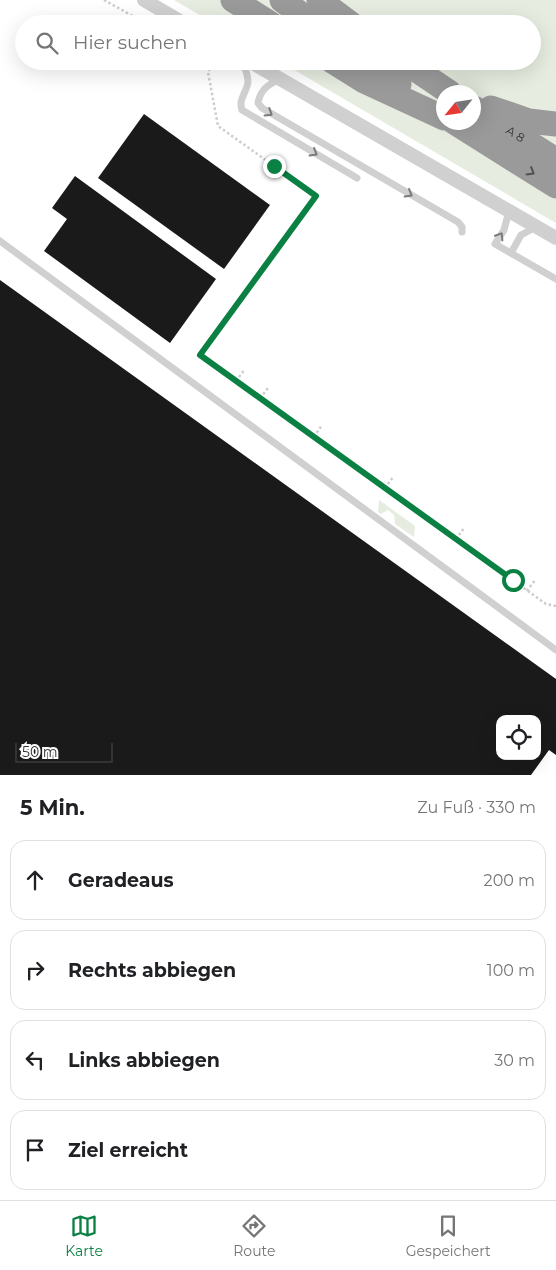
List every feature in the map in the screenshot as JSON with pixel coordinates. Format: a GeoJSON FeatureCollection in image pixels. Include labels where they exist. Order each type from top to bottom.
{"type":"FeatureCollection","features":[{"type":"Feature","properties":{"kind":"highway"},"geometry":{"type":"LineString","coordinates":[[232,0],[256,15]]}},
{"type":"Feature","properties":{"kind":"highway"},"geometry":{"type":"LineString","coordinates":[[282,0],[302,15]]}},
{"type":"Feature","properties":{"kind":"highway"},"geometry":{"type":"LineString","coordinates":[[318,0],[339,15]]}},
{"type":"Feature","properties":{"kind":"highway"},"geometry":{"type":"LineString","coordinates":[[346,70],[364,81],[436,110]]}},
{"type":"Feature","properties":{"kind":"highway","name":"A 8"},"geometry":{"type":"LineString","coordinates":[[380,70],[436,105]]}},
{"type":"Feature","properties":{"kind":"highway"},"geometry":{"type":"LineString","coordinates":[[416,70],[439,85]]}},
{"type":"Feature","properties":{"kind":"highway"},"geometry":{"type":"LineString","coordinates":[[481,104],[529,121],[556,124]]}},
{"type":"Feature","properties":{"kind":"highway","name":"A 8"},"geometry":{"type":"LineString","coordinates":[[481,128],[556,160]]}},
{"type":"Feature","properties":{"kind":"highway","name":"A 8"},"geometry":{"type":"LineString","coordinates":[[472,130],[507,157],[556,186]]}},
{"type":"Feature","properties":{"kind":"street"},"geometry":{"type":"LineString","coordinates":[[144,0],[170,15]]}},
{"type":"Feature","properties":{"kind":"street"},"geometry":{"type":"LineString","coordinates":[[264,70],[556,238]]}},
{"type":"Feature","properties":{"kind":"lane"},"geometry":{"type":"LineString","coordinates":[[246,70],[248,84],[240,103],[242,110],[357,178]]}},
{"type":"Feature","properties":{"kind":"lane"},"geometry":{"type":"LineString","coordinates":[[279,79],[270,84],[260,94],[258,103],[262,108],[458,222],[462,226],[462,232]]}},
{"type":"Feature","properties":{"kind":"lane"},"geometry":{"type":"LineString","coordinates":[[510,211],[504,230],[495,244],[556,279]]}},
{"type":"Feature","properties":{"kind":"lane"},"geometry":{"type":"LineString","coordinates":[[511,253],[522,235],[537,226]]}},
{"type":"Feature","properties":{"kind":"lane"},"geometry":{"type":"LineString","coordinates":[[0,242],[556,650]]}},
{"type":"Feature","properties":{"kind":"path"},"geometry":{"type":"LineString","coordinates":[[104,0],[131,15]]}},
{"type":"Feature","properties":{"kind":"path"},"geometry":{"type":"LineString","coordinates":[[209,70],[218,126],[316,196],[200,355],[527,591],[546,604],[556,608]]}},
{"type":"Feature","properties":{"kind":"path"},"geometry":{"type":"LineString","coordinates":[[236,381],[245,369]]}},
{"type":"Feature","properties":{"kind":"path"},"geometry":{"type":"LineString","coordinates":[[260,398],[269,386]]}},
{"type":"Feature","properties":{"kind":"path"},"geometry":{"type":"LineString","coordinates":[[314,437],[322,425]]}},
{"type":"Feature","properties":{"kind":"path"},"geometry":{"type":"LineString","coordinates":[[385,488],[393,477]]}},
{"type":"Feature","properties":{"kind":"path"},"geometry":{"type":"LineString","coordinates":[[456,539],[464,528]]}},
{"type":"Feature","properties":{"kind":"path"},"geometry":{"type":"LineString","coordinates":[[527,591],[535,580]]}},
{"type":"Feature","properties":{"kind":"shaded area"},"geometry":{"type":"Polygon","coordinates":[[[174,0],[556,0],[556,223],[294,70],[541,70],[541,15],[200,15],[174,0]]]}},
{"type":"Feature","properties":{"kind":"shaded area"},"geometry":{"type":"Polygon","coordinates":[[[379,500],[415,526],[414,537],[395,524],[394,515],[388,510],[381,514],[378,512],[379,500]]]}},
{"type":"Feature","properties":{"kind":"building"},"geometry":{"type":"Polygon","coordinates":[[[144,114],[270,205],[224,269],[98,178],[144,114]]]}},
{"type":"Feature","properties":{"kind":"building"},"geometry":{"type":"Polygon","coordinates":[[[75,176],[216,279],[170,343],[44,251],[67,219],[52,208],[75,176]]]}},
{"type":"Feature","properties":{"kind":"building"},"geometry":{"type":"Polygon","coordinates":[[[0,280],[556,679],[556,755],[549,750],[531,775],[0,775],[0,280]]]}},
{"type":"Feature","properties":{"kind":"route"},"geometry":{"type":"LineString","coordinates":[[274,166],[316,196],[200,355],[513,580]]}}]}
